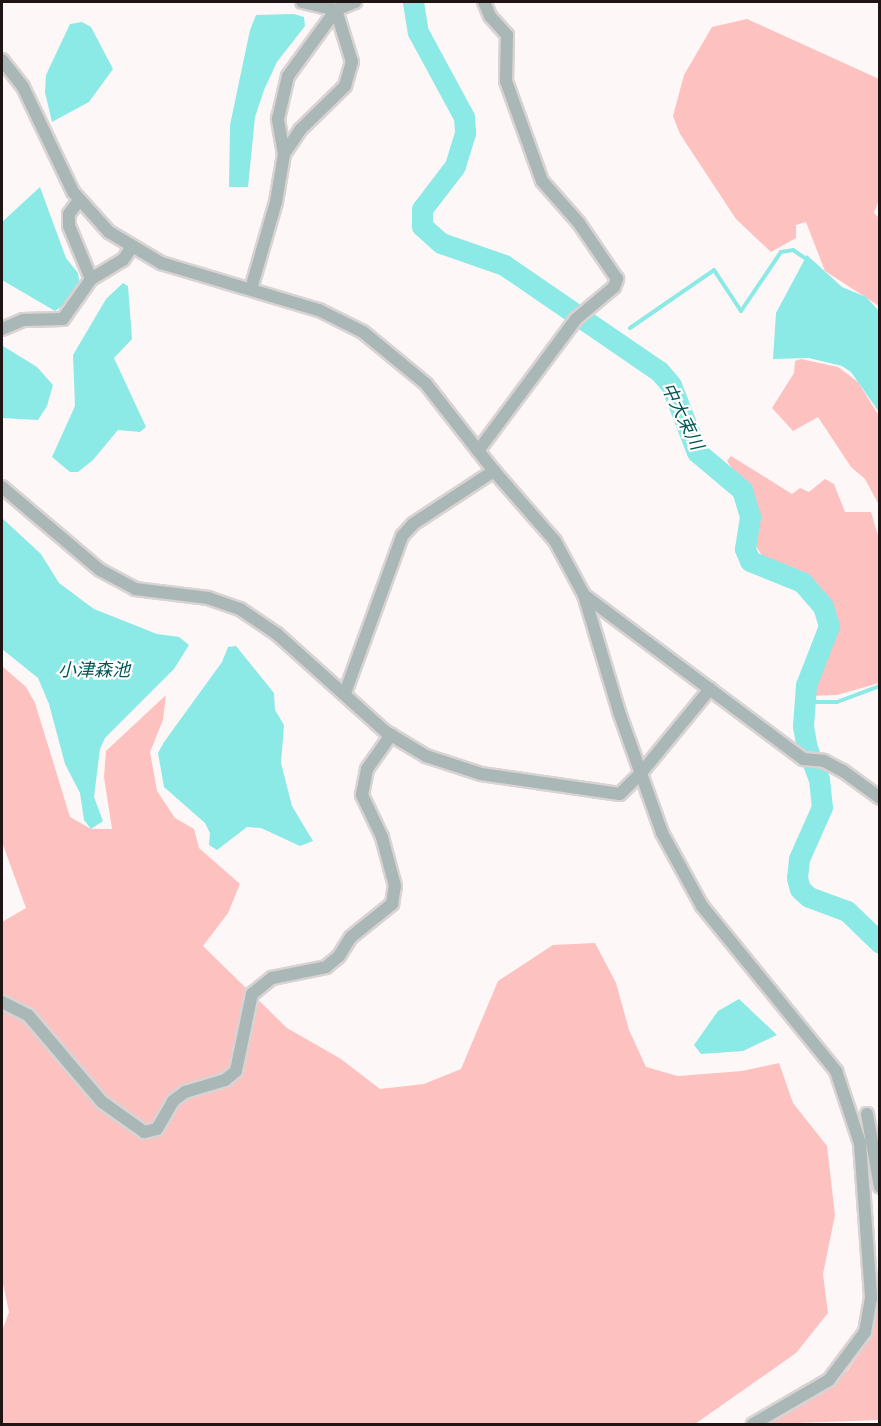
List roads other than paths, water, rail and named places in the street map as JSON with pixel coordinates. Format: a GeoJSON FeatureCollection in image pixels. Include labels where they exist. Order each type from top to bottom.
{"type":"FeatureCollection","features":[{"type":"Feature","properties":{"kind":"street"},"geometry":{"type":"LineString","coordinates":[[302,2],[336,10]]}},
{"type":"Feature","properties":{"kind":"street"},"geometry":{"type":"LineString","coordinates":[[251,289],[276,202],[284,154],[278,119],[288,76],[336,10],[355,2]]}},
{"type":"Feature","properties":{"kind":"street"},"geometry":{"type":"LineString","coordinates":[[478,451],[579,315],[614,287],[617,279],[579,223],[542,182],[506,81],[507,35],[490,16],[484,2]]}},
{"type":"Feature","properties":{"kind":"street"},"geometry":{"type":"LineString","coordinates":[[284,154],[300,130],[345,86],[352,62],[336,10]]}},
{"type":"Feature","properties":{"kind":"street"},"geometry":{"type":"LineString","coordinates":[[2,60],[23,87],[62,173],[78,200],[109,232],[131,248],[161,262],[341,319],[390,350],[426,384],[494,471],[555,541],[584,595],[662,833],[702,906],[836,1071],[867,1114],[879,1187]]}},
{"type":"Feature","properties":{"kind":"street"},"geometry":{"type":"LineString","coordinates":[[78,200],[69,214],[69,226],[91,279]]}},
{"type":"Feature","properties":{"kind":"street"},"geometry":{"type":"LineString","coordinates":[[2,329],[23,320],[63,320],[91,279],[123,260],[131,248]]}},
{"type":"Feature","properties":{"kind":"street"},"geometry":{"type":"LineString","coordinates":[[345,693],[402,536],[413,524],[494,471]]}},
{"type":"Feature","properties":{"kind":"street"},"geometry":{"type":"LineString","coordinates":[[2,487],[100,570],[135,589],[208,598],[240,609],[277,634],[391,735],[447,764],[550,787],[573,786],[620,794],[641,774],[710,688]]}},
{"type":"Feature","properties":{"kind":"street"},"geometry":{"type":"LineString","coordinates":[[584,595],[803,759],[816,760],[843,771],[879,798]]}},
{"type":"Feature","properties":{"kind":"street"},"geometry":{"type":"LineString","coordinates":[[2,1002],[28,1016],[42,1030],[102,1102],[144,1132],[158,1129],[173,1101],[185,1092],[225,1080],[236,1071],[252,994],[281,974],[326,967],[339,956],[351,937],[392,904],[395,886],[382,837],[362,795],[367,769],[391,735]]}},
{"type":"Feature","properties":{"kind":"street"},"geometry":{"type":"LineString","coordinates":[[753,1425],[828,1380],[865,1332],[871,1282],[860,1143],[867,1114]]}},
{"type":"Feature","properties":{"kind":"water"},"geometry":{"type":"Polygon","coordinates":[[[294,14],[304,17],[305,26],[277,62],[264,90],[255,117],[248,187],[229,187],[230,125],[250,30],[256,15],[294,14]]]}},
{"type":"Feature","properties":{"kind":"water"},"geometry":{"type":"Polygon","coordinates":[[[82,22],[91,27],[113,69],[89,102],[52,122],[45,92],[46,75],[70,24],[82,22]]]}},
{"type":"Feature","properties":{"kind":"water"},"geometry":{"type":"Polygon","coordinates":[[[40,187],[66,258],[78,273],[80,287],[72,299],[55,311],[2,280],[2,222],[40,187]]]}},
{"type":"Feature","properties":{"kind":"water"},"geometry":{"type":"Polygon","coordinates":[[[807,255],[842,287],[866,297],[879,311],[879,412],[851,372],[842,366],[809,358],[773,359],[776,313],[807,255]]]}},
{"type":"Feature","properties":{"kind":"water"},"geometry":{"type":"Polygon","coordinates":[[[123,283],[128,286],[132,339],[114,358],[146,427],[140,432],[118,430],[93,460],[78,472],[70,472],[52,457],[75,406],[73,355],[106,299],[123,283]]]}},
{"type":"Feature","properties":{"kind":"water"},"geometry":{"type":"Polygon","coordinates":[[[3,346],[37,367],[53,385],[47,406],[38,420],[2,418],[3,346]]]}},
{"type":"Feature","properties":{"kind":"water","name":"小津森池"},"geometry":{"type":"Polygon","coordinates":[[[2,518],[41,554],[59,583],[94,609],[157,634],[179,637],[189,645],[174,669],[105,738],[100,749],[94,797],[103,821],[91,829],[84,820],[80,793],[65,764],[49,704],[38,678],[2,649],[2,518]]]}},
{"type":"Feature","properties":{"kind":"water"},"geometry":{"type":"Polygon","coordinates":[[[236,646],[274,693],[275,710],[284,725],[281,763],[292,806],[313,841],[300,846],[261,828],[247,827],[217,850],[209,845],[210,833],[205,823],[164,787],[158,753],[222,662],[228,647],[236,646]]]}},
{"type":"Feature","properties":{"kind":"water"},"geometry":{"type":"Polygon","coordinates":[[[739,999],[777,1035],[743,1051],[701,1054],[694,1045],[718,1011],[739,999]]]}},
{"type":"Feature","properties":{"kind":"waterway","name":"中大束川"},"geometry":{"type":"LineString","coordinates":[[413,2],[418,32],[464,117],[465,133],[455,166],[422,209],[422,226],[441,243],[504,265],[659,371],[671,385],[697,452],[742,490],[750,517],[745,549],[750,561],[802,582],[823,606],[829,626],[806,685],[803,726],[807,748],[819,779],[822,807],[799,859],[797,878],[800,889],[809,897],[847,911],[880,943]]}},
{"type":"Feature","properties":{"kind":"waterway"},"geometry":{"type":"LineString","coordinates":[[630,328],[714,270],[741,311],[781,252],[793,250],[808,260]]}},
{"type":"Feature","properties":{"kind":"waterway","name":"中大束川"},"geometry":{"type":"LineString","coordinates":[[612,340],[616,337]]}},
{"type":"Feature","properties":{"kind":"waterway"},"geometry":{"type":"LineString","coordinates":[[804,702],[837,702],[880,686]]}}]}
